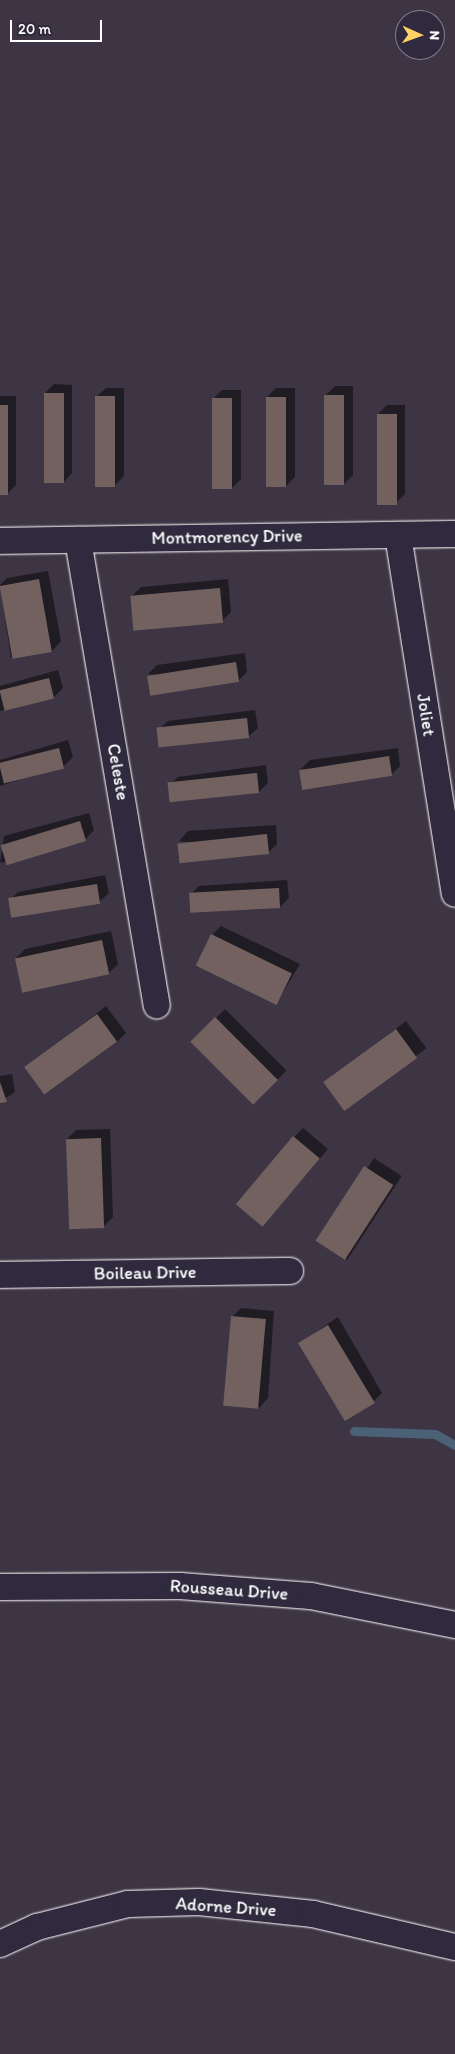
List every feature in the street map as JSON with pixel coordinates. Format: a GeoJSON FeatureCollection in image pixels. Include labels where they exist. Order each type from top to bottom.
{"type":"FeatureCollection","features":[{"type":"Feature","properties":{"kind":"street","name":"Montmorency Drive"},"geometry":{"type":"LineString","coordinates":[[0,541],[455,534]]}},
{"type":"Feature","properties":{"kind":"street","name":"Joliet"},"geometry":{"type":"LineString","coordinates":[[398,535],[455,894]]}},
{"type":"Feature","properties":{"kind":"street","name":"Celeste"},"geometry":{"type":"LineString","coordinates":[[78,540],[157,1005]]}},
{"type":"Feature","properties":{"kind":"street","name":"Boileau Drive"},"geometry":{"type":"LineString","coordinates":[[0,1275],[290,1271]]}},
{"type":"Feature","properties":{"kind":"street","name":"Rousseau Drive"},"geometry":{"type":"LineString","coordinates":[[0,1587],[180,1586],[311,1596],[455,1625]]}},
{"type":"Feature","properties":{"kind":"street","name":"Adorne Drive"},"geometry":{"type":"LineString","coordinates":[[0,1944],[37,1928],[128,1904],[198,1902],[314,1914],[455,1947]]}},
{"type":"Feature","properties":{"kind":"building"},"geometry":{"type":"Polygon","coordinates":[[[44,393],[64,393],[64,483],[44,483],[44,393]]]}},
{"type":"Feature","properties":{"kind":"building"},"geometry":{"type":"Polygon","coordinates":[[[324,395],[344,395],[344,485],[324,485],[324,395]]]}},
{"type":"Feature","properties":{"kind":"building"},"geometry":{"type":"Polygon","coordinates":[[[95,396],[115,396],[115,487],[95,487],[95,396]]]}},
{"type":"Feature","properties":{"kind":"building"},"geometry":{"type":"Polygon","coordinates":[[[266,397],[286,397],[286,487],[266,487],[266,397]]]}},
{"type":"Feature","properties":{"kind":"building"},"geometry":{"type":"Polygon","coordinates":[[[212,398],[232,398],[232,489],[212,489],[212,398]]]}},
{"type":"Feature","properties":{"kind":"building"},"geometry":{"type":"Polygon","coordinates":[[[0,405],[8,405],[8,495],[0,495],[0,405]]]}},
{"type":"Feature","properties":{"kind":"building"},"geometry":{"type":"Polygon","coordinates":[[[377,414],[397,414],[397,505],[377,505],[377,414]]]}},
{"type":"Feature","properties":{"kind":"building"},"geometry":{"type":"Polygon","coordinates":[[[39,579],[52,652],[12,659],[0,586],[39,579]]]}},
{"type":"Feature","properties":{"kind":"building"},"geometry":{"type":"Polygon","coordinates":[[[220,588],[223,623],[133,631],[130,596],[220,588]]]}},
{"type":"Feature","properties":{"kind":"building"},"geometry":{"type":"Polygon","coordinates":[[[236,662],[239,682],[150,696],[147,676],[236,662]]]}},
{"type":"Feature","properties":{"kind":"building"},"geometry":{"type":"Polygon","coordinates":[[[49,678],[54,698],[5,711],[0,690],[49,678]]]}},
{"type":"Feature","properties":{"kind":"building"},"geometry":{"type":"Polygon","coordinates":[[[247,718],[249,738],[159,747],[156,728],[247,718]]]}},
{"type":"Feature","properties":{"kind":"building"},"geometry":{"type":"Polygon","coordinates":[[[59,748],[64,768],[4,783],[0,763],[59,748]]]}},
{"type":"Feature","properties":{"kind":"building"},"geometry":{"type":"Polygon","coordinates":[[[389,756],[392,776],[302,790],[299,770],[389,756]]]}},
{"type":"Feature","properties":{"kind":"building"},"geometry":{"type":"Polygon","coordinates":[[[257,773],[259,793],[170,802],[167,782],[257,773]]]}},
{"type":"Feature","properties":{"kind":"building"},"geometry":{"type":"Polygon","coordinates":[[[80,821],[86,841],[7,865],[1,845],[80,821]]]}},
{"type":"Feature","properties":{"kind":"building"},"geometry":{"type":"Polygon","coordinates":[[[267,834],[269,854],[180,863],[177,843],[267,834]]]}},
{"type":"Feature","properties":{"kind":"building"},"geometry":{"type":"Polygon","coordinates":[[[97,884],[100,904],[11,918],[8,898],[97,884]]]}},
{"type":"Feature","properties":{"kind":"building"},"geometry":{"type":"Polygon","coordinates":[[[279,888],[280,908],[190,913],[189,893],[279,888]]]}},
{"type":"Feature","properties":{"kind":"building"},"geometry":{"type":"Polygon","coordinates":[[[211,934],[292,973],[277,1005],[196,965],[211,934]]]}},
{"type":"Feature","properties":{"kind":"building"},"geometry":{"type":"Polygon","coordinates":[[[102,940],[109,974],[22,993],[15,959],[102,940]]]}},
{"type":"Feature","properties":{"kind":"building"},"geometry":{"type":"Polygon","coordinates":[[[97,1014],[117,1042],[44,1094],[24,1067],[97,1014]]]}},
{"type":"Feature","properties":{"kind":"building"},"geometry":{"type":"Polygon","coordinates":[[[215,1017],[278,1080],[253,1105],[190,1042],[215,1017]]]}},
{"type":"Feature","properties":{"kind":"building"},"geometry":{"type":"Polygon","coordinates":[[[396,1029],[417,1058],[344,1111],[323,1082],[396,1029]]]}},
{"type":"Feature","properties":{"kind":"building"},"geometry":{"type":"Polygon","coordinates":[[[0,1082],[7,1102],[0,1103],[0,1082]]]}},
{"type":"Feature","properties":{"kind":"building"},"geometry":{"type":"Polygon","coordinates":[[[293,1136],[320,1158],[263,1227],[236,1204],[293,1136]]]}},
{"type":"Feature","properties":{"kind":"building"},"geometry":{"type":"Polygon","coordinates":[[[101,1138],[104,1228],[69,1229],[66,1139],[101,1138]]]}},
{"type":"Feature","properties":{"kind":"building"},"geometry":{"type":"Polygon","coordinates":[[[364,1166],[393,1185],[345,1260],[316,1241],[364,1166]]]}},
{"type":"Feature","properties":{"kind":"building"},"geometry":{"type":"Polygon","coordinates":[[[231,1316],[266,1319],[258,1409],[223,1406],[231,1316]]]}},
{"type":"Feature","properties":{"kind":"building"},"geometry":{"type":"Polygon","coordinates":[[[328,1325],[375,1403],[345,1421],[298,1343],[328,1325]]]}},
{"type":"Feature","properties":{"kind":"waterway"},"geometry":{"type":"LineString","coordinates":[[354,1431],[435,1434],[455,1445]]}}]}
